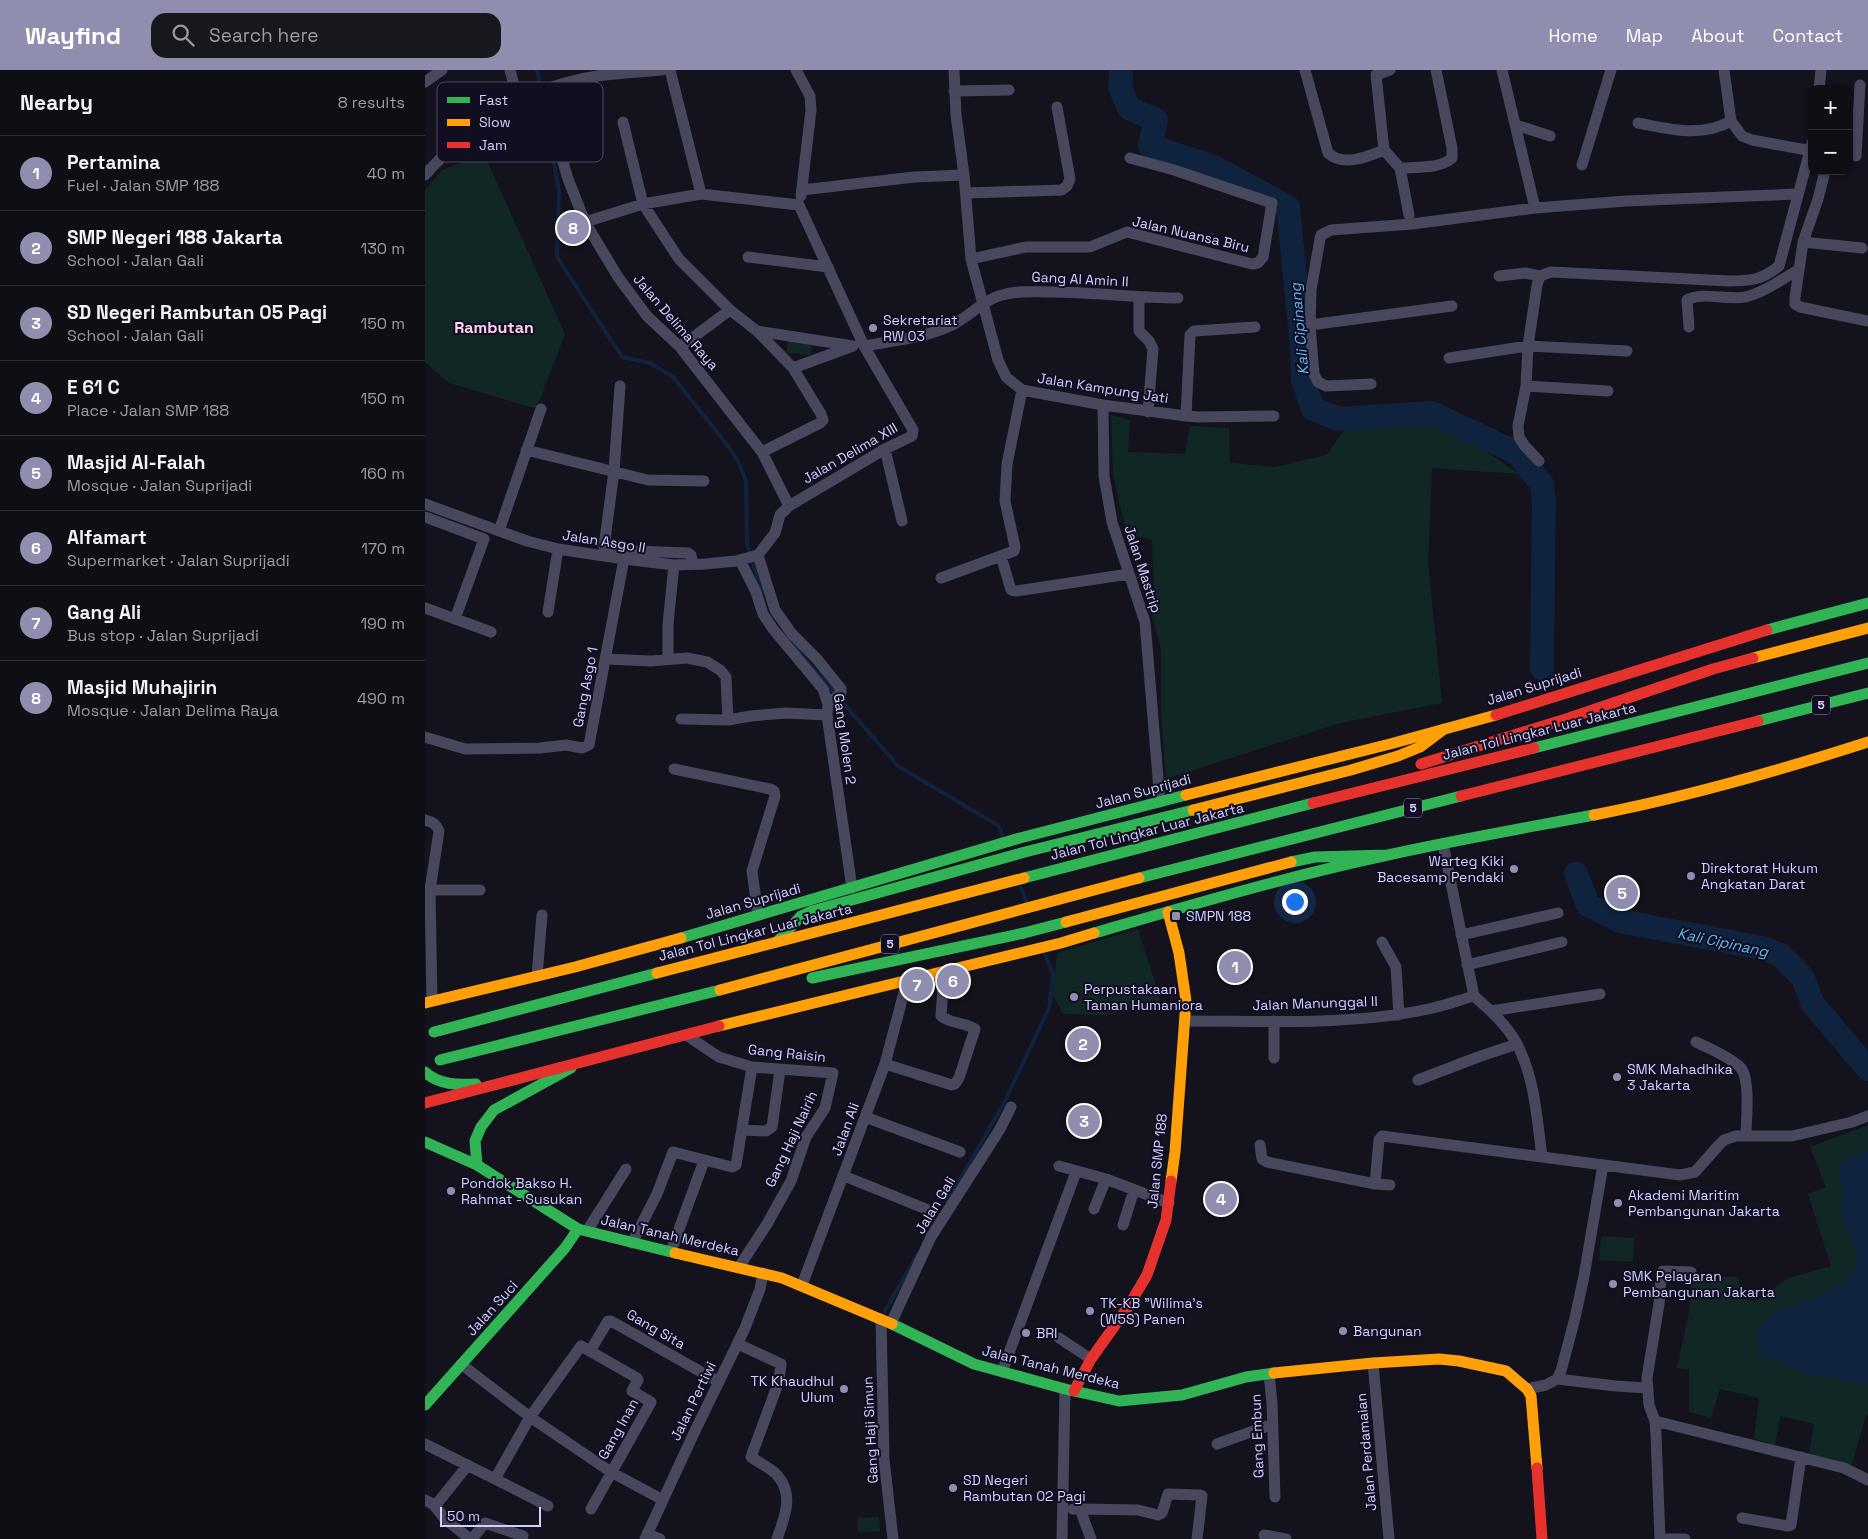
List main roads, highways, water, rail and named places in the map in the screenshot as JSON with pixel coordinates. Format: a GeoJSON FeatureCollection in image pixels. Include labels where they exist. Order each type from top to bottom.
{"type":"FeatureCollection","features":[{"type":"Feature","properties":{"kind":"main road","name":"Jalan Suprijadi"},"geometry":{"type":"LineString","coordinates":[[430,1002],[671,940],[1021,838],[1444,729],[1736,640],[1868,603]]}},
{"type":"Feature","properties":{"kind":"main road"},"geometry":{"type":"LineString","coordinates":[[1318,802],[1398,771],[1569,718],[1713,669],[1868,628]]}},
{"type":"Feature","properties":{"kind":"main road","name":"Jalan Tol Lingkar Luar Jakarta"},"geometry":{"type":"LineString","coordinates":[[434,1032],[1318,802],[1868,664]]}},
{"type":"Feature","properties":{"kind":"main road","name":"5"},"geometry":{"type":"LineString","coordinates":[[440,1060],[763,979],[1051,900],[1868,693]]}},
{"type":"Feature","properties":{"kind":"main road"},"geometry":{"type":"LineString","coordinates":[[1775,717],[1868,705]]}},
{"type":"Feature","properties":{"kind":"main road"},"geometry":{"type":"LineString","coordinates":[[777,942],[801,916],[812,911],[993,860],[1389,759],[1420,747],[1444,729]]}},
{"type":"Feature","properties":{"kind":"main road"},"geometry":{"type":"LineString","coordinates":[[425,1103],[786,1009],[1061,943],[1291,878],[1388,855],[1650,804],[1825,756],[1868,742]]}},
{"type":"Feature","properties":{"kind":"main road"},"geometry":{"type":"LineString","coordinates":[[763,979],[800,980],[1024,933],[1282,864],[1315,857],[1388,855]]}},
{"type":"Feature","properties":{"kind":"main road","name":"Jalan SMP 188"},"geometry":{"type":"LineString","coordinates":[[1069,1390],[1128,1306],[1147,1275],[1166,1220],[1175,1152],[1186,1020],[1186,1001],[1179,953],[1168,912]]}},
{"type":"Feature","properties":{"kind":"main road"},"geometry":{"type":"LineString","coordinates":[[425,1013],[430,1002]]}},
{"type":"Feature","properties":{"kind":"main road"},"geometry":{"type":"LineString","coordinates":[[477,1165],[475,1141],[481,1127],[494,1110],[582,1061]]}},
{"type":"Feature","properties":{"kind":"main road"},"geometry":{"type":"LineString","coordinates":[[425,1072],[443,1081],[463,1085],[499,1084]]}},
{"type":"Feature","properties":{"kind":"main road","name":"Jalan Tanah Merdeka"},"geometry":{"type":"LineString","coordinates":[[425,1142],[477,1165],[583,1230],[763,1273],[802,1285],[886,1321],[974,1364],[1069,1390],[1119,1401],[1182,1395],[1246,1377],[1373,1363],[1439,1359],[1459,1361],[1506,1371],[1527,1388],[1531,1396],[1542,1539]]}},
{"type":"Feature","properties":{"kind":"main road","name":"Jalan Suci"},"geometry":{"type":"LineString","coordinates":[[425,1405],[583,1230]]}},
{"type":"Feature","properties":{"kind":"water"},"geometry":{"type":"Polygon","coordinates":[[[1868,1150],[1868,1384],[1840,1380],[1786,1366],[1760,1354],[1757,1336],[1760,1327],[1772,1314],[1829,1291],[1849,1279],[1854,1273],[1857,1257],[1842,1218],[1843,1194],[1840,1167],[1844,1160],[1868,1150]]]}},
{"type":"Feature","properties":{"kind":"waterway"},"geometry":{"type":"LineString","coordinates":[[537,70],[539,82]]}},
{"type":"Feature","properties":{"kind":"waterway","name":"Kali Cipinang"},"geometry":{"type":"LineString","coordinates":[[1121,70],[1120,87],[1129,108],[1156,120],[1150,146],[1214,167],[1288,207],[1302,345],[1303,381],[1313,409],[1339,419],[1432,413],[1517,453],[1542,484],[1544,502],[1542,668]]}},
{"type":"Feature","properties":{"kind":"waterway"},"geometry":{"type":"LineString","coordinates":[[554,162],[559,191],[557,257],[622,357],[650,363],[673,377],[737,459],[746,481],[747,544],[762,593]]}},
{"type":"Feature","properties":{"kind":"waterway"},"geometry":{"type":"LineString","coordinates":[[793,645],[898,766],[999,826],[1003,838]]}},
{"type":"Feature","properties":{"kind":"waterway","name":"Kali Cipinang"},"geometry":{"type":"LineString","coordinates":[[1576,874],[1588,905],[1620,921],[1762,948],[1781,955],[1803,978],[1812,1003],[1868,1069]]}},
{"type":"Feature","properties":{"kind":"waterway"},"geometry":{"type":"LineString","coordinates":[[1020,885],[1026,902]]}},
{"type":"Feature","properties":{"kind":"waterway"},"geometry":{"type":"LineString","coordinates":[[947,1202],[1004,1103],[1049,1008],[1053,975],[1045,953]]}},
{"type":"Feature","properties":{"kind":"waterway"},"geometry":{"type":"LineString","coordinates":[[885,1311],[917,1255]]}},
{"type":"Feature","properties":{"kind":"place","name":"Masjid Muhajirin"},"geometry":{"type":"Point","coordinates":[573,228]}},
{"type":"Feature","properties":{"kind":"place","name":"Sekretariat RW 03"},"geometry":{"type":"Point","coordinates":[873,328]}},
{"type":"Feature","properties":{"kind":"place","name":"Warteg Kiki Bacesamp Pendaki"},"geometry":{"type":"Point","coordinates":[1514,869]}},
{"type":"Feature","properties":{"kind":"place","name":"Direktorat Hukum Angkatan Darat"},"geometry":{"type":"Point","coordinates":[1691,876]}},
{"type":"Feature","properties":{"kind":"place","name":"Masjid Al-Falah"},"geometry":{"type":"Point","coordinates":[1622,893]}},
{"type":"Feature","properties":{"kind":"place","name":"SMPN 188"},"geometry":{"type":"Point","coordinates":[1176,916]}},
{"type":"Feature","properties":{"kind":"place","name":"Pertamina"},"geometry":{"type":"Point","coordinates":[1235,967]}},
{"type":"Feature","properties":{"kind":"place","name":"Alfamart"},"geometry":{"type":"Point","coordinates":[953,981]}},
{"type":"Feature","properties":{"kind":"place","name":"Gang Ali"},"geometry":{"type":"Point","coordinates":[917,985]}},
{"type":"Feature","properties":{"kind":"place","name":"Perpustakaan Taman Humaniora"},"geometry":{"type":"Point","coordinates":[1074,997]}},
{"type":"Feature","properties":{"kind":"place","name":"SMP Negeri 188 Jakarta"},"geometry":{"type":"Point","coordinates":[1083,1044]}},
{"type":"Feature","properties":{"kind":"place","name":"SMK Mahadhika 3 Jakarta"},"geometry":{"type":"Point","coordinates":[1617,1077]}},
{"type":"Feature","properties":{"kind":"place","name":"SD Negeri Rambutan 05 Pagi"},"geometry":{"type":"Point","coordinates":[1084,1121]}},
{"type":"Feature","properties":{"kind":"place","name":"Pondok Bakso H. Rahmat - Susukan"},"geometry":{"type":"Point","coordinates":[451,1191]}},
{"type":"Feature","properties":{"kind":"place","name":"E 61 C"},"geometry":{"type":"Point","coordinates":[1221,1199]}},
{"type":"Feature","properties":{"kind":"place","name":"Akademi Maritim Pembangunan Jakarta"},"geometry":{"type":"Point","coordinates":[1618,1203]}},
{"type":"Feature","properties":{"kind":"place","name":"SMK Pelayaran Pembangunan Jakarta"},"geometry":{"type":"Point","coordinates":[1613,1284]}},
{"type":"Feature","properties":{"kind":"place","name":"TK-KB \"Wilima's (W5S) Panen"},"geometry":{"type":"Point","coordinates":[1090,1311]}},
{"type":"Feature","properties":{"kind":"place","name":"Bangunan"},"geometry":{"type":"Point","coordinates":[1343,1331]}},
{"type":"Feature","properties":{"kind":"place","name":"BRI"},"geometry":{"type":"Point","coordinates":[1026,1333]}},
{"type":"Feature","properties":{"kind":"place","name":"TK Khaudhul Ulum"},"geometry":{"type":"Point","coordinates":[844,1389]}},
{"type":"Feature","properties":{"kind":"place","name":"SD Negeri Rambutan 02 Pagi"},"geometry":{"type":"Point","coordinates":[953,1488]}},
{"type":"Feature","properties":{"kind":"district","name":"Rambutan"},"geometry":{"type":"Point","coordinates":[494,327]}}]}
